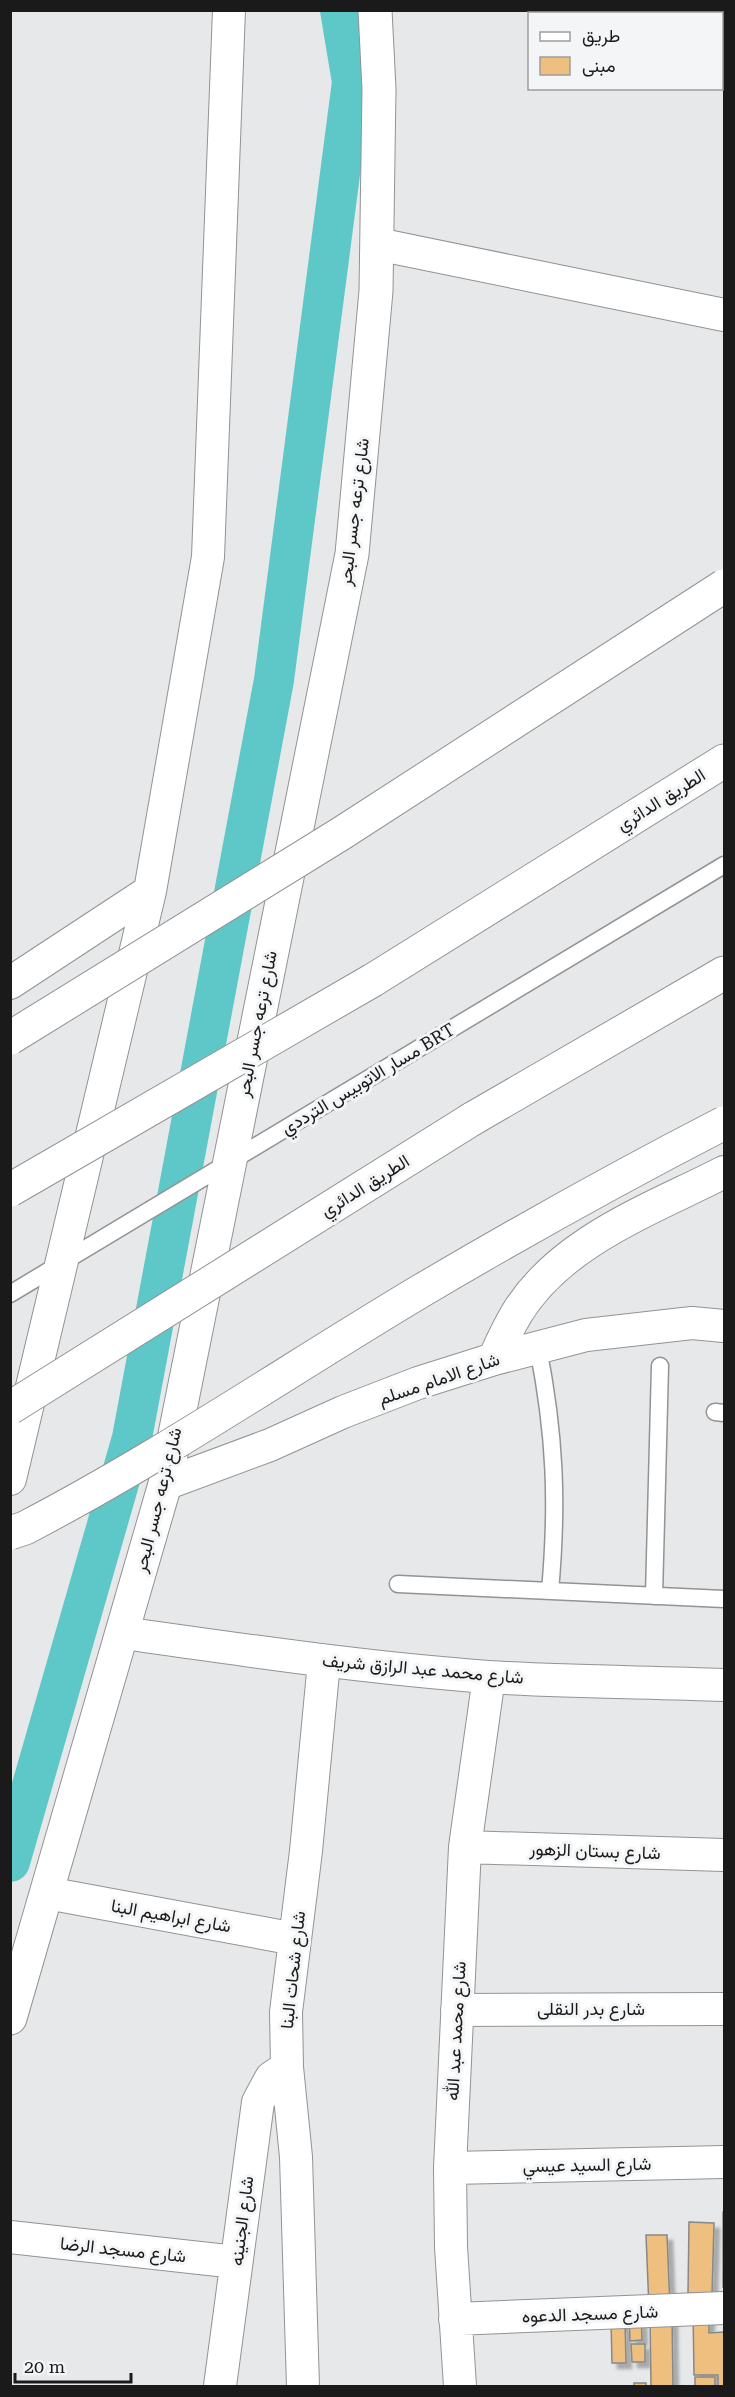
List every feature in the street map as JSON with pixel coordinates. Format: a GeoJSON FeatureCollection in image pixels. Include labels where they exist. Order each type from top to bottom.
{"type":"FeatureCollection","features":[{"type":"Feature","properties":{"kind":"main road","name":"شارع ترعه جسر البحر"},"geometry":{"type":"LineString","coordinates":[[10,2018],[165,1484],[352,554],[376,291],[379,89],[375,10]]}},
{"type":"Feature","properties":{"kind":"main road"},"geometry":{"type":"LineString","coordinates":[[10,1038],[342,833],[724,585]]}},
{"type":"Feature","properties":{"kind":"main road","name":"الطريق الدائري"},"geometry":{"type":"LineString","coordinates":[[10,1190],[373,980],[724,761]]}},
{"type":"Feature","properties":{"kind":"main road","name":"الطريق الدائري"},"geometry":{"type":"LineString","coordinates":[[10,1408],[472,1119],[724,973]]}},
{"type":"Feature","properties":{"kind":"main road"},"geometry":{"type":"LineString","coordinates":[[10,1533],[61,1510],[129,1471],[418,1293],[641,1165],[724,1123]]}},
{"type":"Feature","properties":{"kind":"street"},"geometry":{"type":"LineString","coordinates":[[10,1479],[150,891],[208,557],[229,10]]}},
{"type":"Feature","properties":{"kind":"street"},"geometry":{"type":"LineString","coordinates":[[377,244],[724,315]]}},
{"type":"Feature","properties":{"kind":"street"},"geometry":{"type":"LineString","coordinates":[[10,983],[150,891]]}},
{"type":"Feature","properties":{"kind":"street"},"geometry":{"type":"LineString","coordinates":[[494,1359],[517,1312],[553,1270],[574,1252],[597,1236],[724,1172]]}},
{"type":"Feature","properties":{"kind":"street","name":"شارع الامام مسلم"},"geometry":{"type":"LineString","coordinates":[[165,1484],[270,1445],[343,1412],[418,1383],[494,1359],[586,1335],[692,1323],[724,1326]]}},
{"type":"Feature","properties":{"kind":"street","name":"شارع محمد عبد الرازق شريف"},"geometry":{"type":"LineString","coordinates":[[123,1633],[324,1662],[489,1677],[724,1685]]}},
{"type":"Feature","properties":{"kind":"street","name":"شارع شحات البنا"},"geometry":{"type":"LineString","coordinates":[[303,2386],[296,2157],[287,2067],[286,2012],[306,1851],[324,1662]]}},
{"type":"Feature","properties":{"kind":"street","name":"شارع محمد عبد الله"},"geometry":{"type":"LineString","coordinates":[[460,2386],[455,2319],[450,2168],[465,1847],[489,1677]]}},
{"type":"Feature","properties":{"kind":"street","name":"شارع بستان الزهور"},"geometry":{"type":"LineString","coordinates":[[465,1847],[724,1856]]}},
{"type":"Feature","properties":{"kind":"street","name":"شارع ابراهيم البنا"},"geometry":{"type":"LineString","coordinates":[[47,1893],[295,1939]]}},
{"type":"Feature","properties":{"kind":"street","name":"شارع بدر النقلى"},"geometry":{"type":"LineString","coordinates":[[457,2010],[724,2009]]}},
{"type":"Feature","properties":{"kind":"street","name":"شارع الجنينه"},"geometry":{"type":"LineString","coordinates":[[220,2386],[258,2102],[271,2078],[287,2067]]}},
{"type":"Feature","properties":{"kind":"street","name":"شارع السيد عيسي"},"geometry":{"type":"LineString","coordinates":[[450,2168],[724,2162]]}},
{"type":"Feature","properties":{"kind":"street","name":"شارع مسجد الرضا"},"geometry":{"type":"LineString","coordinates":[[10,2237],[237,2262]]}},
{"type":"Feature","properties":{"kind":"street","name":"شارع مسجد الدعوه"},"geometry":{"type":"LineString","coordinates":[[455,2319],[724,2308]]}},
{"type":"Feature","properties":{"kind":"lane","name":"مسار الاتوبيس الترددي BRT"},"geometry":{"type":"LineString","coordinates":[[10,1294],[724,865]]}},
{"type":"Feature","properties":{"kind":"lane"},"geometry":{"type":"LineString","coordinates":[[537,1348],[554,1444],[556,1493],[550,1591]]}},
{"type":"Feature","properties":{"kind":"lane"},"geometry":{"type":"LineString","coordinates":[[654,1596],[660,1366]]}},
{"type":"Feature","properties":{"kind":"lane"},"geometry":{"type":"LineString","coordinates":[[398,1584],[724,1599]]}},
{"type":"Feature","properties":{"kind":"building"},"geometry":{"type":"Polygon","coordinates":[[[724,2212],[724,2287],[723,2287],[724,2212]]]}},
{"type":"Feature","properties":{"kind":"building"},"geometry":{"type":"Polygon","coordinates":[[[689,2222],[714,2223],[712,2294],[688,2293],[689,2222]]]}},
{"type":"Feature","properties":{"kind":"building"},"geometry":{"type":"Polygon","coordinates":[[[646,2235],[667,2235],[670,2307],[649,2308],[646,2235]]]}},
{"type":"Feature","properties":{"kind":"building"},"geometry":{"type":"Polygon","coordinates":[[[693,2311],[709,2311],[709,2333],[724,2332],[724,2386],[718,2386],[718,2375],[694,2375],[693,2311]]]}},
{"type":"Feature","properties":{"kind":"building"},"geometry":{"type":"Polygon","coordinates":[[[629,2313],[641,2313],[642,2340],[630,2341],[629,2313]]]}},
{"type":"Feature","properties":{"kind":"building"},"geometry":{"type":"Polygon","coordinates":[[[672,2316],[673,2386],[651,2386],[650,2317],[672,2316]]]}},
{"type":"Feature","properties":{"kind":"building"},"geometry":{"type":"Polygon","coordinates":[[[611,2320],[625,2320],[626,2363],[612,2363],[611,2320]]]}},
{"type":"Feature","properties":{"kind":"building"},"geometry":{"type":"Polygon","coordinates":[[[631,2344],[645,2344],[645,2362],[632,2362],[631,2344]]]}},
{"type":"Feature","properties":{"kind":"building"},"geometry":{"type":"Polygon","coordinates":[[[695,2377],[715,2377],[715,2386],[695,2386],[695,2377]]]}},
{"type":"Feature","properties":{"kind":"building"},"geometry":{"type":"Polygon","coordinates":[[[634,2383],[646,2383],[646,2386],[634,2386],[634,2383]]]}},
{"type":"Feature","properties":{"kind":"waterway"},"geometry":{"type":"LineString","coordinates":[[10,1862],[132,1438],[274,680],[352,82],[340,10]]}}]}
